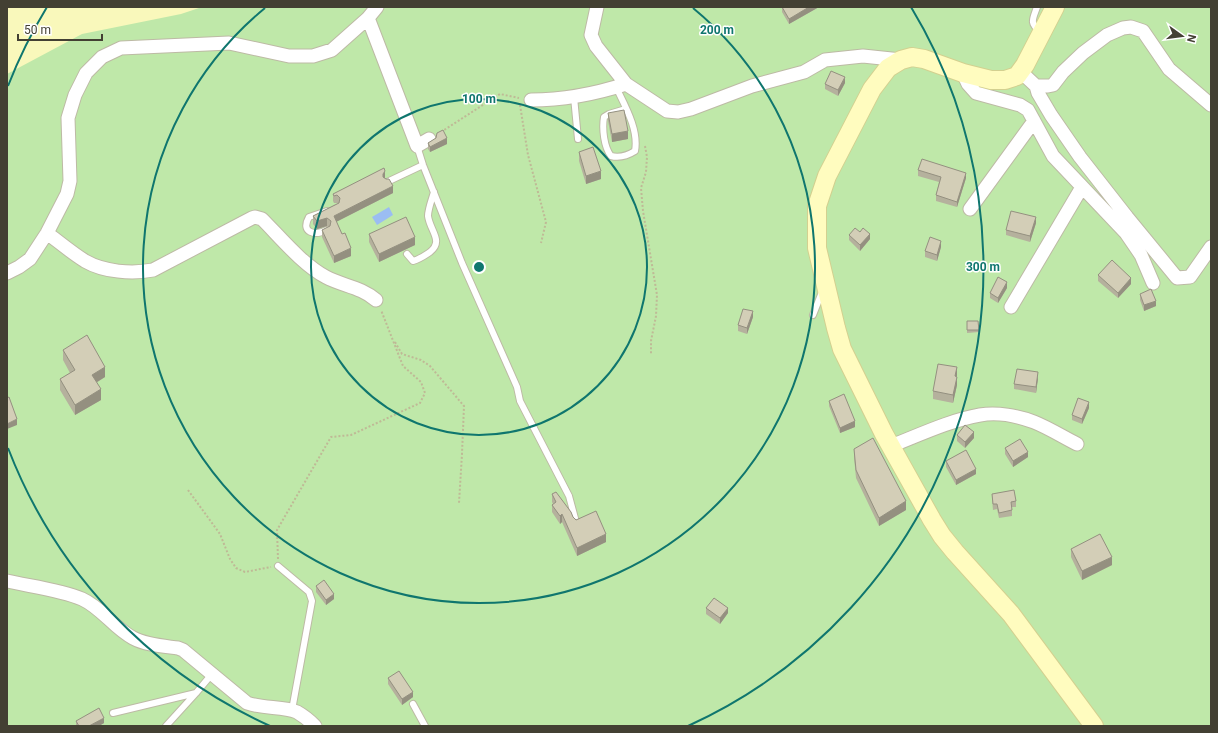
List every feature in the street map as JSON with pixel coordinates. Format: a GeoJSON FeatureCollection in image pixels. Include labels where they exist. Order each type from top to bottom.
{"type":"FeatureCollection","features":[{"type":"Feature","properties":{"kind":"main road"},"geometry":{"type":"LineString","coordinates":[[1055,7],[1021,72],[1017,76],[1005,80],[991,80],[963,73],[924,59],[912,57],[901,60],[888,68],[872,89],[827,176],[817,206],[817,248],[842,349],[891,446],[932,520],[942,536],[1011,614],[1094,726]]}},
{"type":"Feature","properties":{"kind":"street"},"geometry":{"type":"LineString","coordinates":[[7,272],[19,267],[30,259],[47,233],[67,194],[69,187],[68,118],[75,95],[86,73],[102,58],[121,48],[229,43],[290,56],[313,56],[332,50],[368,18],[377,7]]}},
{"type":"Feature","properties":{"kind":"street"},"geometry":{"type":"LineString","coordinates":[[597,7],[591,35],[596,46],[621,85],[667,111],[678,112],[691,109],[752,86],[804,72],[826,60],[863,56],[901,60]]}},
{"type":"Feature","properties":{"kind":"street"},"geometry":{"type":"LineString","coordinates":[[368,18],[418,146],[429,139]]}},
{"type":"Feature","properties":{"kind":"street"},"geometry":{"type":"LineString","coordinates":[[1036,86],[1053,85],[1063,72],[1107,35],[1131,26],[1143,31],[1169,69],[1211,105]]}},
{"type":"Feature","properties":{"kind":"street"},"geometry":{"type":"LineString","coordinates":[[1021,72],[1036,86],[1038,93],[1051,115],[1080,157],[1127,218],[1177,278],[1190,277],[1211,247]]}},
{"type":"Feature","properties":{"kind":"street"},"geometry":{"type":"LineString","coordinates":[[963,73],[968,84],[976,93],[1020,105],[1028,110],[1053,156],[1126,233],[1141,255],[1152,283]]}},
{"type":"Feature","properties":{"kind":"street"},"geometry":{"type":"LineString","coordinates":[[524,99],[546,100],[574,97],[621,85]]}},
{"type":"Feature","properties":{"kind":"street"},"geometry":{"type":"LineString","coordinates":[[970,209],[1034,121]]}},
{"type":"Feature","properties":{"kind":"street"},"geometry":{"type":"LineString","coordinates":[[1011,307],[1082,187]]}},
{"type":"Feature","properties":{"kind":"street"},"geometry":{"type":"LineString","coordinates":[[47,233],[85,261],[95,266],[107,269],[138,272],[153,270],[252,218],[259,218],[262,219],[306,262],[320,273],[332,280],[368,293],[376,300]]}},
{"type":"Feature","properties":{"kind":"street"},"geometry":{"type":"LineString","coordinates":[[891,446],[963,419],[981,414],[996,414],[1034,422],[1077,444]]}},
{"type":"Feature","properties":{"kind":"street"},"geometry":{"type":"LineString","coordinates":[[7,582],[70,594],[82,599],[94,605],[122,631],[132,638],[144,643],[178,648],[182,650],[247,703],[261,707],[292,710],[315,726]]}},
{"type":"Feature","properties":{"kind":"lane"},"geometry":{"type":"LineString","coordinates":[[1037,7],[1032,21],[1034,26],[1042,32]]}},
{"type":"Feature","properties":{"kind":"lane"},"geometry":{"type":"LineString","coordinates":[[621,85],[626,109],[632,122],[636,145],[635,151],[630,155],[617,158],[611,156],[607,151],[603,123],[604,117],[626,109]]}},
{"type":"Feature","properties":{"kind":"lane"},"geometry":{"type":"LineString","coordinates":[[574,97],[578,139]]}},
{"type":"Feature","properties":{"kind":"lane"},"geometry":{"type":"LineString","coordinates":[[418,146],[423,165],[462,263],[517,387],[520,401],[569,496],[576,522]]}},
{"type":"Feature","properties":{"kind":"lane"},"geometry":{"type":"LineString","coordinates":[[387,182],[423,165]]}},
{"type":"Feature","properties":{"kind":"lane"},"geometry":{"type":"LineString","coordinates":[[407,254],[414,261],[420,259],[437,245],[437,240],[430,226],[428,214],[434,192]]}},
{"type":"Feature","properties":{"kind":"lane"},"geometry":{"type":"LineString","coordinates":[[327,230],[319,234],[310,232],[307,228],[307,221],[309,217],[336,207]]}},
{"type":"Feature","properties":{"kind":"lane"},"geometry":{"type":"LineString","coordinates":[[814,315],[825,285]]}},
{"type":"Feature","properties":{"kind":"lane"},"geometry":{"type":"LineString","coordinates":[[278,566],[309,592],[312,602],[292,710]]}},
{"type":"Feature","properties":{"kind":"lane"},"geometry":{"type":"LineString","coordinates":[[166,726],[196,694],[212,674]]}},
{"type":"Feature","properties":{"kind":"lane"},"geometry":{"type":"LineString","coordinates":[[112,713],[196,694]]}},
{"type":"Feature","properties":{"kind":"lane"},"geometry":{"type":"LineString","coordinates":[[414,704],[425,726]]}},
{"type":"Feature","properties":{"kind":"path"},"geometry":{"type":"LineString","coordinates":[[429,139],[500,94],[524,99],[528,155],[546,222],[541,243]]}},
{"type":"Feature","properties":{"kind":"path"},"geometry":{"type":"LineString","coordinates":[[644,142],[647,157],[646,172],[641,188],[643,211],[657,296],[656,316],[651,341],[651,355]]}},
{"type":"Feature","properties":{"kind":"path"},"geometry":{"type":"LineString","coordinates":[[188,490],[220,534],[230,559],[236,568],[245,572],[278,566],[277,530],[331,437],[351,435],[420,403],[426,393],[421,382],[403,366],[376,300]]}},
{"type":"Feature","properties":{"kind":"path"},"geometry":{"type":"LineString","coordinates":[[394,341],[402,354],[421,360],[430,366],[464,406],[459,503]]}},
{"type":"Feature","properties":{"kind":"shaded area"},"geometry":{"type":"Polygon","coordinates":[[[7,7],[1211,7],[1211,726],[7,726],[7,7]]]}},
{"type":"Feature","properties":{"kind":"sand"},"geometry":{"type":"Polygon","coordinates":[[[7,7],[202,7],[181,14],[82,34],[7,74],[7,7]]]}},
{"type":"Feature","properties":{"kind":"water"},"geometry":{"type":"Polygon","coordinates":[[[389,207],[393,215],[377,225],[372,217],[389,207]]]}},
{"type":"Feature","properties":{"kind":"building"},"geometry":{"type":"Polygon","coordinates":[[[782,7],[809,7],[789,19],[782,7]]]}},
{"type":"Feature","properties":{"kind":"building"},"geometry":{"type":"Polygon","coordinates":[[[831,71],[845,77],[838,90],[825,84],[831,71]]]}},
{"type":"Feature","properties":{"kind":"building"},"geometry":{"type":"Polygon","coordinates":[[[624,110],[628,131],[612,134],[608,113],[624,110]]]}},
{"type":"Feature","properties":{"kind":"building"},"geometry":{"type":"Polygon","coordinates":[[[443,130],[447,138],[430,147],[428,143],[436,138],[437,133],[443,130]]]}},
{"type":"Feature","properties":{"kind":"building"},"geometry":{"type":"Polygon","coordinates":[[[593,147],[601,171],[586,176],[579,152],[593,147]]]}},
{"type":"Feature","properties":{"kind":"building"},"geometry":{"type":"Polygon","coordinates":[[[922,159],[966,173],[957,202],[936,195],[941,177],[918,170],[922,159]]]}},
{"type":"Feature","properties":{"kind":"building"},"geometry":{"type":"Polygon","coordinates":[[[384,168],[385,171],[383,177],[389,179],[393,186],[334,216],[342,234],[345,233],[351,248],[334,256],[322,230],[330,226],[331,221],[327,218],[317,221],[313,216],[339,203],[340,198],[337,195],[334,196],[333,194],[384,168]]]}},
{"type":"Feature","properties":{"kind":"building"},"geometry":{"type":"Polygon","coordinates":[[[1011,211],[1036,217],[1030,236],[1006,230],[1011,211]]]}},
{"type":"Feature","properties":{"kind":"building"},"geometry":{"type":"Polygon","coordinates":[[[406,217],[415,237],[379,254],[369,234],[406,217]]]}},
{"type":"Feature","properties":{"kind":"building"},"geometry":{"type":"Polygon","coordinates":[[[855,228],[860,232],[863,228],[870,234],[860,245],[849,235],[855,228]]]}},
{"type":"Feature","properties":{"kind":"building"},"geometry":{"type":"Polygon","coordinates":[[[930,237],[941,241],[937,255],[925,251],[930,237]]]}},
{"type":"Feature","properties":{"kind":"building"},"geometry":{"type":"Polygon","coordinates":[[[1112,260],[1131,278],[1118,293],[1098,275],[1112,260]]]}},
{"type":"Feature","properties":{"kind":"building"},"geometry":{"type":"Polygon","coordinates":[[[998,277],[1007,282],[998,298],[990,293],[998,277]]]}},
{"type":"Feature","properties":{"kind":"building"},"geometry":{"type":"Polygon","coordinates":[[[1151,289],[1156,301],[1144,305],[1140,294],[1151,289]]]}},
{"type":"Feature","properties":{"kind":"building"},"geometry":{"type":"Polygon","coordinates":[[[743,309],[753,311],[747,328],[738,325],[743,309]]]}},
{"type":"Feature","properties":{"kind":"building"},"geometry":{"type":"Polygon","coordinates":[[[967,321],[978,321],[979,330],[967,330],[967,321]]]}},
{"type":"Feature","properties":{"kind":"building"},"geometry":{"type":"Polygon","coordinates":[[[87,335],[105,367],[92,375],[101,389],[75,405],[60,379],[75,370],[63,350],[87,335]]]}},
{"type":"Feature","properties":{"kind":"building"},"geometry":{"type":"Polygon","coordinates":[[[938,364],[957,367],[955,376],[957,377],[953,395],[933,391],[938,364]]]}},
{"type":"Feature","properties":{"kind":"building"},"geometry":{"type":"Polygon","coordinates":[[[1017,369],[1038,372],[1036,387],[1014,384],[1017,369]]]}},
{"type":"Feature","properties":{"kind":"building"},"geometry":{"type":"Polygon","coordinates":[[[844,394],[855,421],[840,428],[829,401],[844,394]]]}},
{"type":"Feature","properties":{"kind":"building"},"geometry":{"type":"Polygon","coordinates":[[[9,397],[17,419],[7,424],[7,398],[9,397]]]}},
{"type":"Feature","properties":{"kind":"building"},"geometry":{"type":"Polygon","coordinates":[[[1078,398],[1089,402],[1082,419],[1072,415],[1078,398]]]}},
{"type":"Feature","properties":{"kind":"building"},"geometry":{"type":"Polygon","coordinates":[[[965,425],[974,432],[965,442],[957,435],[965,425]]]}},
{"type":"Feature","properties":{"kind":"building"},"geometry":{"type":"Polygon","coordinates":[[[873,438],[906,501],[879,518],[856,470],[854,449],[873,438]]]}},
{"type":"Feature","properties":{"kind":"building"},"geometry":{"type":"Polygon","coordinates":[[[1020,439],[1028,452],[1013,461],[1005,448],[1020,439]]]}},
{"type":"Feature","properties":{"kind":"building"},"geometry":{"type":"Polygon","coordinates":[[[966,450],[976,469],[956,480],[946,461],[966,450]]]}},
{"type":"Feature","properties":{"kind":"building"},"geometry":{"type":"Polygon","coordinates":[[[1014,490],[1016,501],[1011,502],[1012,510],[999,513],[997,504],[993,504],[992,494],[1014,490]]]}},
{"type":"Feature","properties":{"kind":"building"},"geometry":{"type":"Polygon","coordinates":[[[556,492],[576,520],[596,511],[606,534],[577,548],[562,514],[560,516],[552,505],[556,502],[552,494],[556,492]]]}},
{"type":"Feature","properties":{"kind":"building"},"geometry":{"type":"Polygon","coordinates":[[[1100,534],[1112,557],[1082,571],[1071,549],[1100,534]]]}},
{"type":"Feature","properties":{"kind":"building"},"geometry":{"type":"Polygon","coordinates":[[[324,580],[334,594],[326,600],[316,586],[324,580]]]}},
{"type":"Feature","properties":{"kind":"building"},"geometry":{"type":"Polygon","coordinates":[[[714,598],[728,608],[720,618],[706,608],[714,598]]]}},
{"type":"Feature","properties":{"kind":"building"},"geometry":{"type":"Polygon","coordinates":[[[399,671],[413,692],[402,699],[388,678],[399,671]]]}},
{"type":"Feature","properties":{"kind":"building"},"geometry":{"type":"Polygon","coordinates":[[[99,708],[104,718],[89,726],[79,726],[76,721],[99,708]]]}}]}
